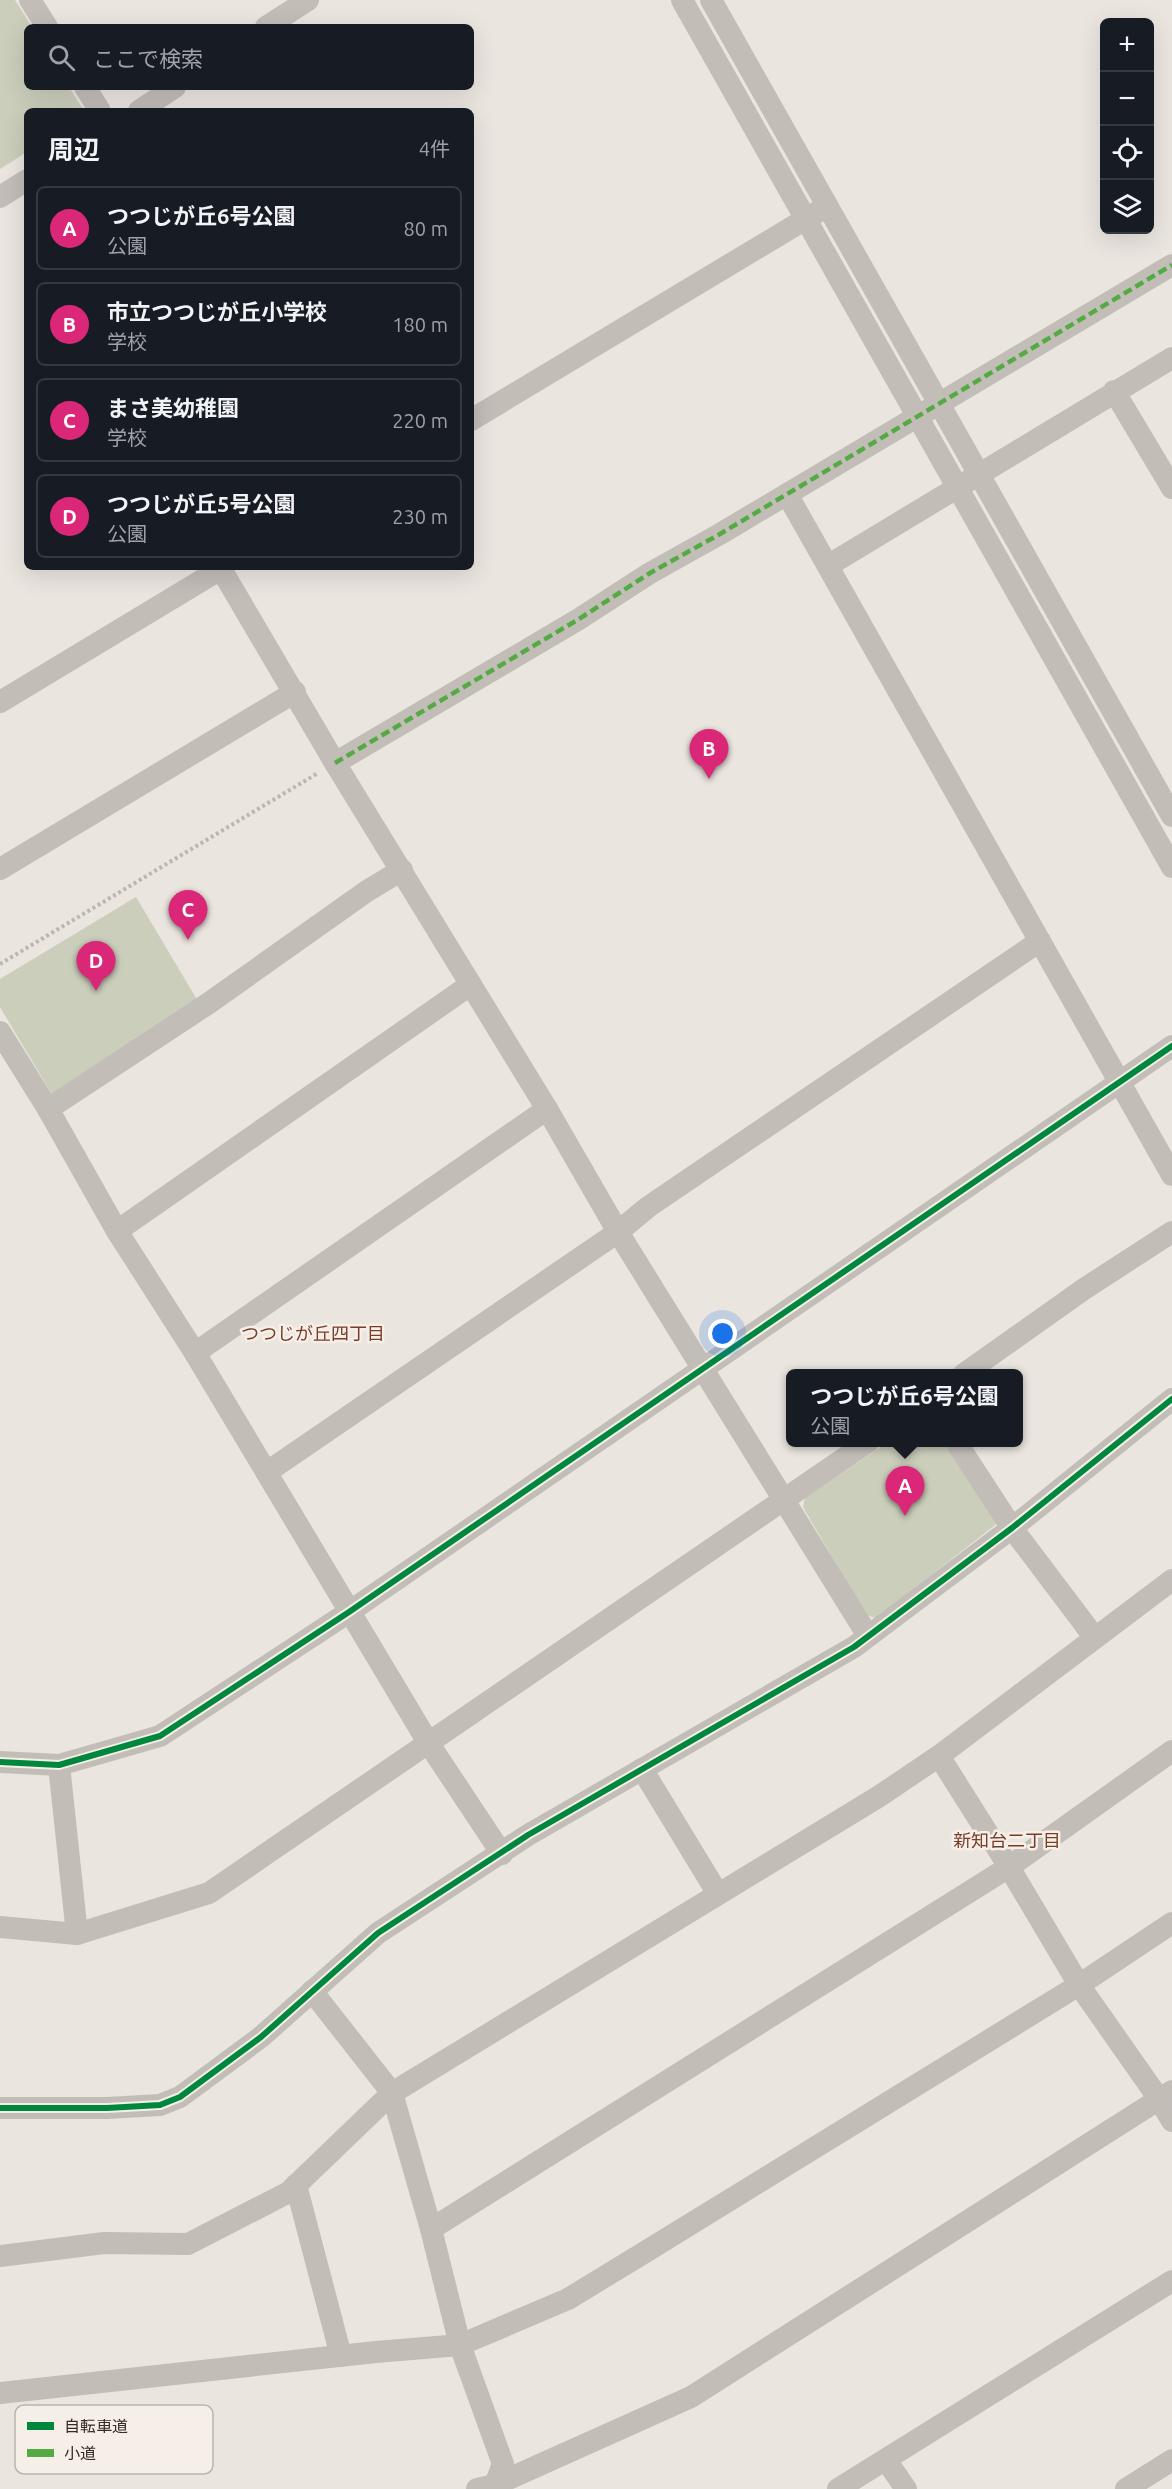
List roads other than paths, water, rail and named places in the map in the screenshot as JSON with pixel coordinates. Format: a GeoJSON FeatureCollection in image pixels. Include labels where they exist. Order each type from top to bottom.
{"type":"FeatureCollection","features":[{"type":"Feature","properties":{"kind":"street"},"geometry":{"type":"LineString","coordinates":[[30,0],[45,24]]}},
{"type":"Feature","properties":{"kind":"street"},"geometry":{"type":"LineString","coordinates":[[272,24],[308,0]]}},
{"type":"Feature","properties":{"kind":"street"},"geometry":{"type":"LineString","coordinates":[[682,0],[1172,867]]}},
{"type":"Feature","properties":{"kind":"street"},"geometry":{"type":"LineString","coordinates":[[711,0],[980,472],[1172,816]]}},
{"type":"Feature","properties":{"kind":"street"},"geometry":{"type":"LineString","coordinates":[[87,90],[98,108]]}},
{"type":"Feature","properties":{"kind":"street"},"geometry":{"type":"LineString","coordinates":[[143,108],[170,90]]}},
{"type":"Feature","properties":{"kind":"street"},"geometry":{"type":"LineString","coordinates":[[0,197],[24,182]]}},
{"type":"Feature","properties":{"kind":"street"},"geometry":{"type":"LineString","coordinates":[[474,418],[828,206]]}},
{"type":"Feature","properties":{"kind":"street"},"geometry":{"type":"LineString","coordinates":[[335,763],[579,619],[650,573],[918,417],[1172,265]]}},
{"type":"Feature","properties":{"kind":"street"},"geometry":{"type":"LineString","coordinates":[[828,565],[1172,358]]}},
{"type":"Feature","properties":{"kind":"street"},"geometry":{"type":"LineString","coordinates":[[1114,391],[1172,488]]}},
{"type":"Feature","properties":{"kind":"street"},"geometry":{"type":"LineString","coordinates":[[787,494],[1172,1174]]}},
{"type":"Feature","properties":{"kind":"street"},"geometry":{"type":"LineString","coordinates":[[0,702],[220,570]]}},
{"type":"Feature","properties":{"kind":"street"},"geometry":{"type":"LineString","coordinates":[[224,570],[335,763],[547,1109],[618,1232],[868,1636]]}},
{"type":"Feature","properties":{"kind":"street"},"geometry":{"type":"LineString","coordinates":[[0,869],[295,692]]}},
{"type":"Feature","properties":{"kind":"street"},"geometry":{"type":"LineString","coordinates":[[48,1109],[218,996],[367,891],[402,870]]}},
{"type":"Feature","properties":{"kind":"street"},"geometry":{"type":"LineString","coordinates":[[267,1472],[618,1232],[648,1207],[1040,941]]}},
{"type":"Feature","properties":{"kind":"street"},"geometry":{"type":"LineString","coordinates":[[117,1232],[470,985]]}},
{"type":"Feature","properties":{"kind":"street"},"geometry":{"type":"LineString","coordinates":[[0,1032],[48,1109],[117,1232],[195,1353],[429,1744],[502,1854]]}},
{"type":"Feature","properties":{"kind":"street"},"geometry":{"type":"LineString","coordinates":[[0,1762],[59,1765],[160,1736],[349,1612],[1119,1080],[1172,1046]]}},
{"type":"Feature","properties":{"kind":"street"},"geometry":{"type":"LineString","coordinates":[[195,1353],[547,1109]]}},
{"type":"Feature","properties":{"kind":"street"},"geometry":{"type":"LineString","coordinates":[[971,1369],[1057,1308],[1172,1232]]}},
{"type":"Feature","properties":{"kind":"street"},"geometry":{"type":"LineString","coordinates":[[0,2108],[108,2108],[160,2106],[171,2102],[261,2037],[378,1933],[528,1835],[868,1636],[1012,1528],[1172,1399]]}},
{"type":"Feature","properties":{"kind":"street"},"geometry":{"type":"LineString","coordinates":[[0,1927],[78,1934],[208,1893],[862,1447]]}},
{"type":"Feature","properties":{"kind":"street"},"geometry":{"type":"LineString","coordinates":[[959,1447],[1012,1528],[1095,1638]]}},
{"type":"Feature","properties":{"kind":"street"},"geometry":{"type":"LineString","coordinates":[[0,2256],[104,2243],[188,2244],[289,2192],[392,2093],[878,1797],[939,1756],[1172,1580]]}},
{"type":"Feature","properties":{"kind":"street"},"geometry":{"type":"LineString","coordinates":[[430,2229],[1009,1867],[1172,1751]]}},
{"type":"Feature","properties":{"kind":"street"},"geometry":{"type":"LineString","coordinates":[[939,1756],[1009,1867],[1079,1985],[1166,2095],[1172,2121]]}},
{"type":"Feature","properties":{"kind":"street"},"geometry":{"type":"LineString","coordinates":[[59,1765],[78,1934]]}},
{"type":"Feature","properties":{"kind":"street"},"geometry":{"type":"LineString","coordinates":[[642,1769],[718,1894]]}},
{"type":"Feature","properties":{"kind":"street"},"geometry":{"type":"LineString","coordinates":[[0,2393],[460,2345],[568,2299],[1079,1985],[1172,1923]]}},
{"type":"Feature","properties":{"kind":"street"},"geometry":{"type":"LineString","coordinates":[[312,1991],[392,2093],[460,2345],[503,2464],[490,2488]]}},
{"type":"Feature","properties":{"kind":"street"},"geometry":{"type":"LineString","coordinates":[[490,2488],[691,2397],[1166,2095]]}},
{"type":"Feature","properties":{"kind":"street"},"geometry":{"type":"LineString","coordinates":[[296,2185],[341,2356]]}},
{"type":"Feature","properties":{"kind":"street"},"geometry":{"type":"LineString","coordinates":[[838,2489],[1172,2282]]}},
{"type":"Feature","properties":{"kind":"street"},"geometry":{"type":"LineString","coordinates":[[886,2460],[906,2489]]}},
{"type":"Feature","properties":{"kind":"street"},"geometry":{"type":"LineString","coordinates":[[1126,2489],[1172,2460]]}},
{"type":"Feature","properties":{"kind":"place","name":"市立つつじが丘小学校"},"geometry":{"type":"Point","coordinates":[709,779]}},
{"type":"Feature","properties":{"kind":"place","name":"まさ美幼稚園"},"geometry":{"type":"Point","coordinates":[188,940]}},
{"type":"Feature","properties":{"kind":"place","name":"つつじが丘5号公園"},"geometry":{"type":"Point","coordinates":[96,991]}},
{"type":"Feature","properties":{"kind":"place","name":"つつじが丘6号公園"},"geometry":{"type":"Point","coordinates":[905,1516]}},
{"type":"Feature","properties":{"kind":"district","name":"つつじが丘四丁目"},"geometry":{"type":"Point","coordinates":[313,1334]}},
{"type":"Feature","properties":{"kind":"district","name":"新知台二丁目"},"geometry":{"type":"Point","coordinates":[1007,1841]}}]}
